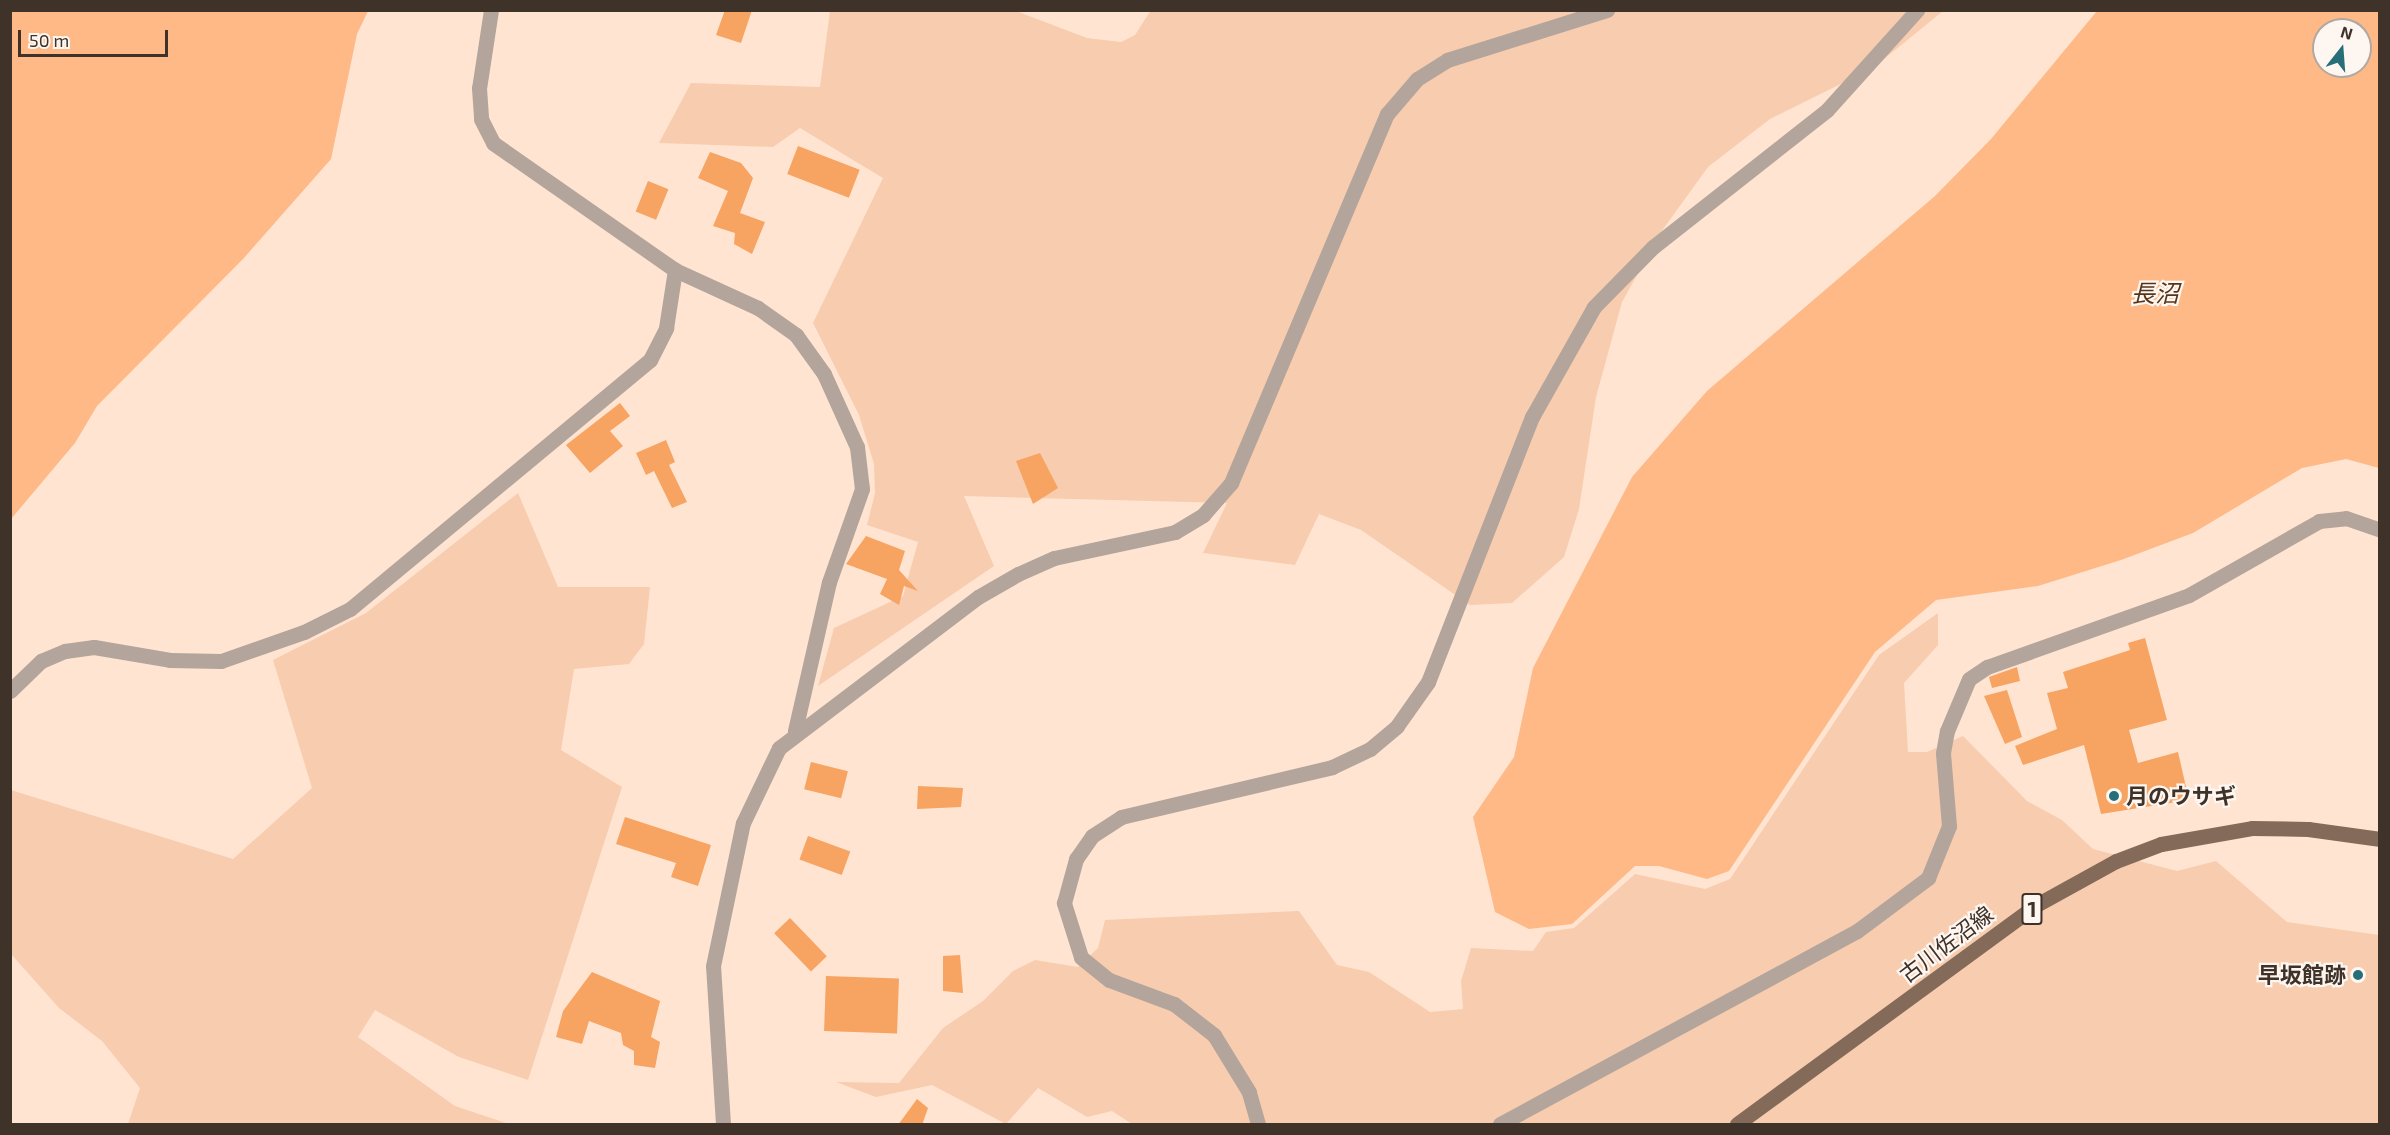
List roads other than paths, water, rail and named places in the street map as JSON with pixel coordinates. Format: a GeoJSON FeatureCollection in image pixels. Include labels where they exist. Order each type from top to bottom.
{"type":"FeatureCollection","features":[{"type":"Feature","properties":{"kind":"main road","name":"古川佐沼線"},"geometry":{"type":"LineString","coordinates":[[1737,1125],[2038,904],[2116,861],[2161,844],[2252,828],[2308,828],[2379,839]]}},
{"type":"Feature","properties":{"kind":"street"},"geometry":{"type":"LineString","coordinates":[[491,10],[479,88],[481,119],[493,143],[513,162],[675,270],[758,308],[796,335],[824,374],[857,447],[862,489],[829,582],[795,731]]}},
{"type":"Feature","properties":{"kind":"street"},"geometry":{"type":"LineString","coordinates":[[723,1125],[713,966],[749,806],[763,772],[795,731],[978,597],[1018,574],[1054,558],[1175,532],[1203,515],[1230,483],[1387,114],[1417,79],[1447,60],[1607,10]]}},
{"type":"Feature","properties":{"kind":"street"},"geometry":{"type":"LineString","coordinates":[[1258,1125],[1249,1092],[1214,1035],[1174,1004],[1109,980],[1081,957],[1064,903],[1076,859],[1092,836],[1121,817],[1332,767],[1371,749],[1397,726],[1428,682],[1532,417],[1594,307],[1653,247],[1827,110],[1917,10]]}},
{"type":"Feature","properties":{"kind":"street"},"geometry":{"type":"LineString","coordinates":[[10,691],[41,661],[65,651],[94,647],[170,660],[221,661],[304,632],[350,609],[650,360],[666,328],[675,270]]}},
{"type":"Feature","properties":{"kind":"street"},"geometry":{"type":"LineString","coordinates":[[1500,1125],[1857,931],[1928,878],[1949,826],[1943,753],[1947,731],[1969,679],[1987,667],[2189,595],[2319,521],[2346,518],[2379,530]]}},
{"type":"Feature","properties":{"kind":"water"},"geometry":{"type":"Polygon","coordinates":[[[11,10],[368,11],[357,34],[331,159],[243,259],[97,406],[75,443],[11,519],[11,10]]]}},
{"type":"Feature","properties":{"kind":"water","name":"長沼"},"geometry":{"type":"Polygon","coordinates":[[[2097,11],[2379,11],[2379,468],[2346,459],[2302,468],[2193,533],[2121,560],[2038,586],[1936,600],[1875,652],[1729,871],[1707,879],[1659,866],[1635,866],[1572,924],[1529,929],[1495,912],[1473,817],[1514,757],[1533,668],[1632,477],[1707,391],[1935,196],[1991,139],[2097,11]]]}},
{"type":"Feature","properties":{"kind":"place","name":"月のウサギ"},"geometry":{"type":"Point","coordinates":[2114,796]}},
{"type":"Feature","properties":{"kind":"place","name":"早坂館跡"},"geometry":{"type":"Point","coordinates":[2358,975]}}]}
